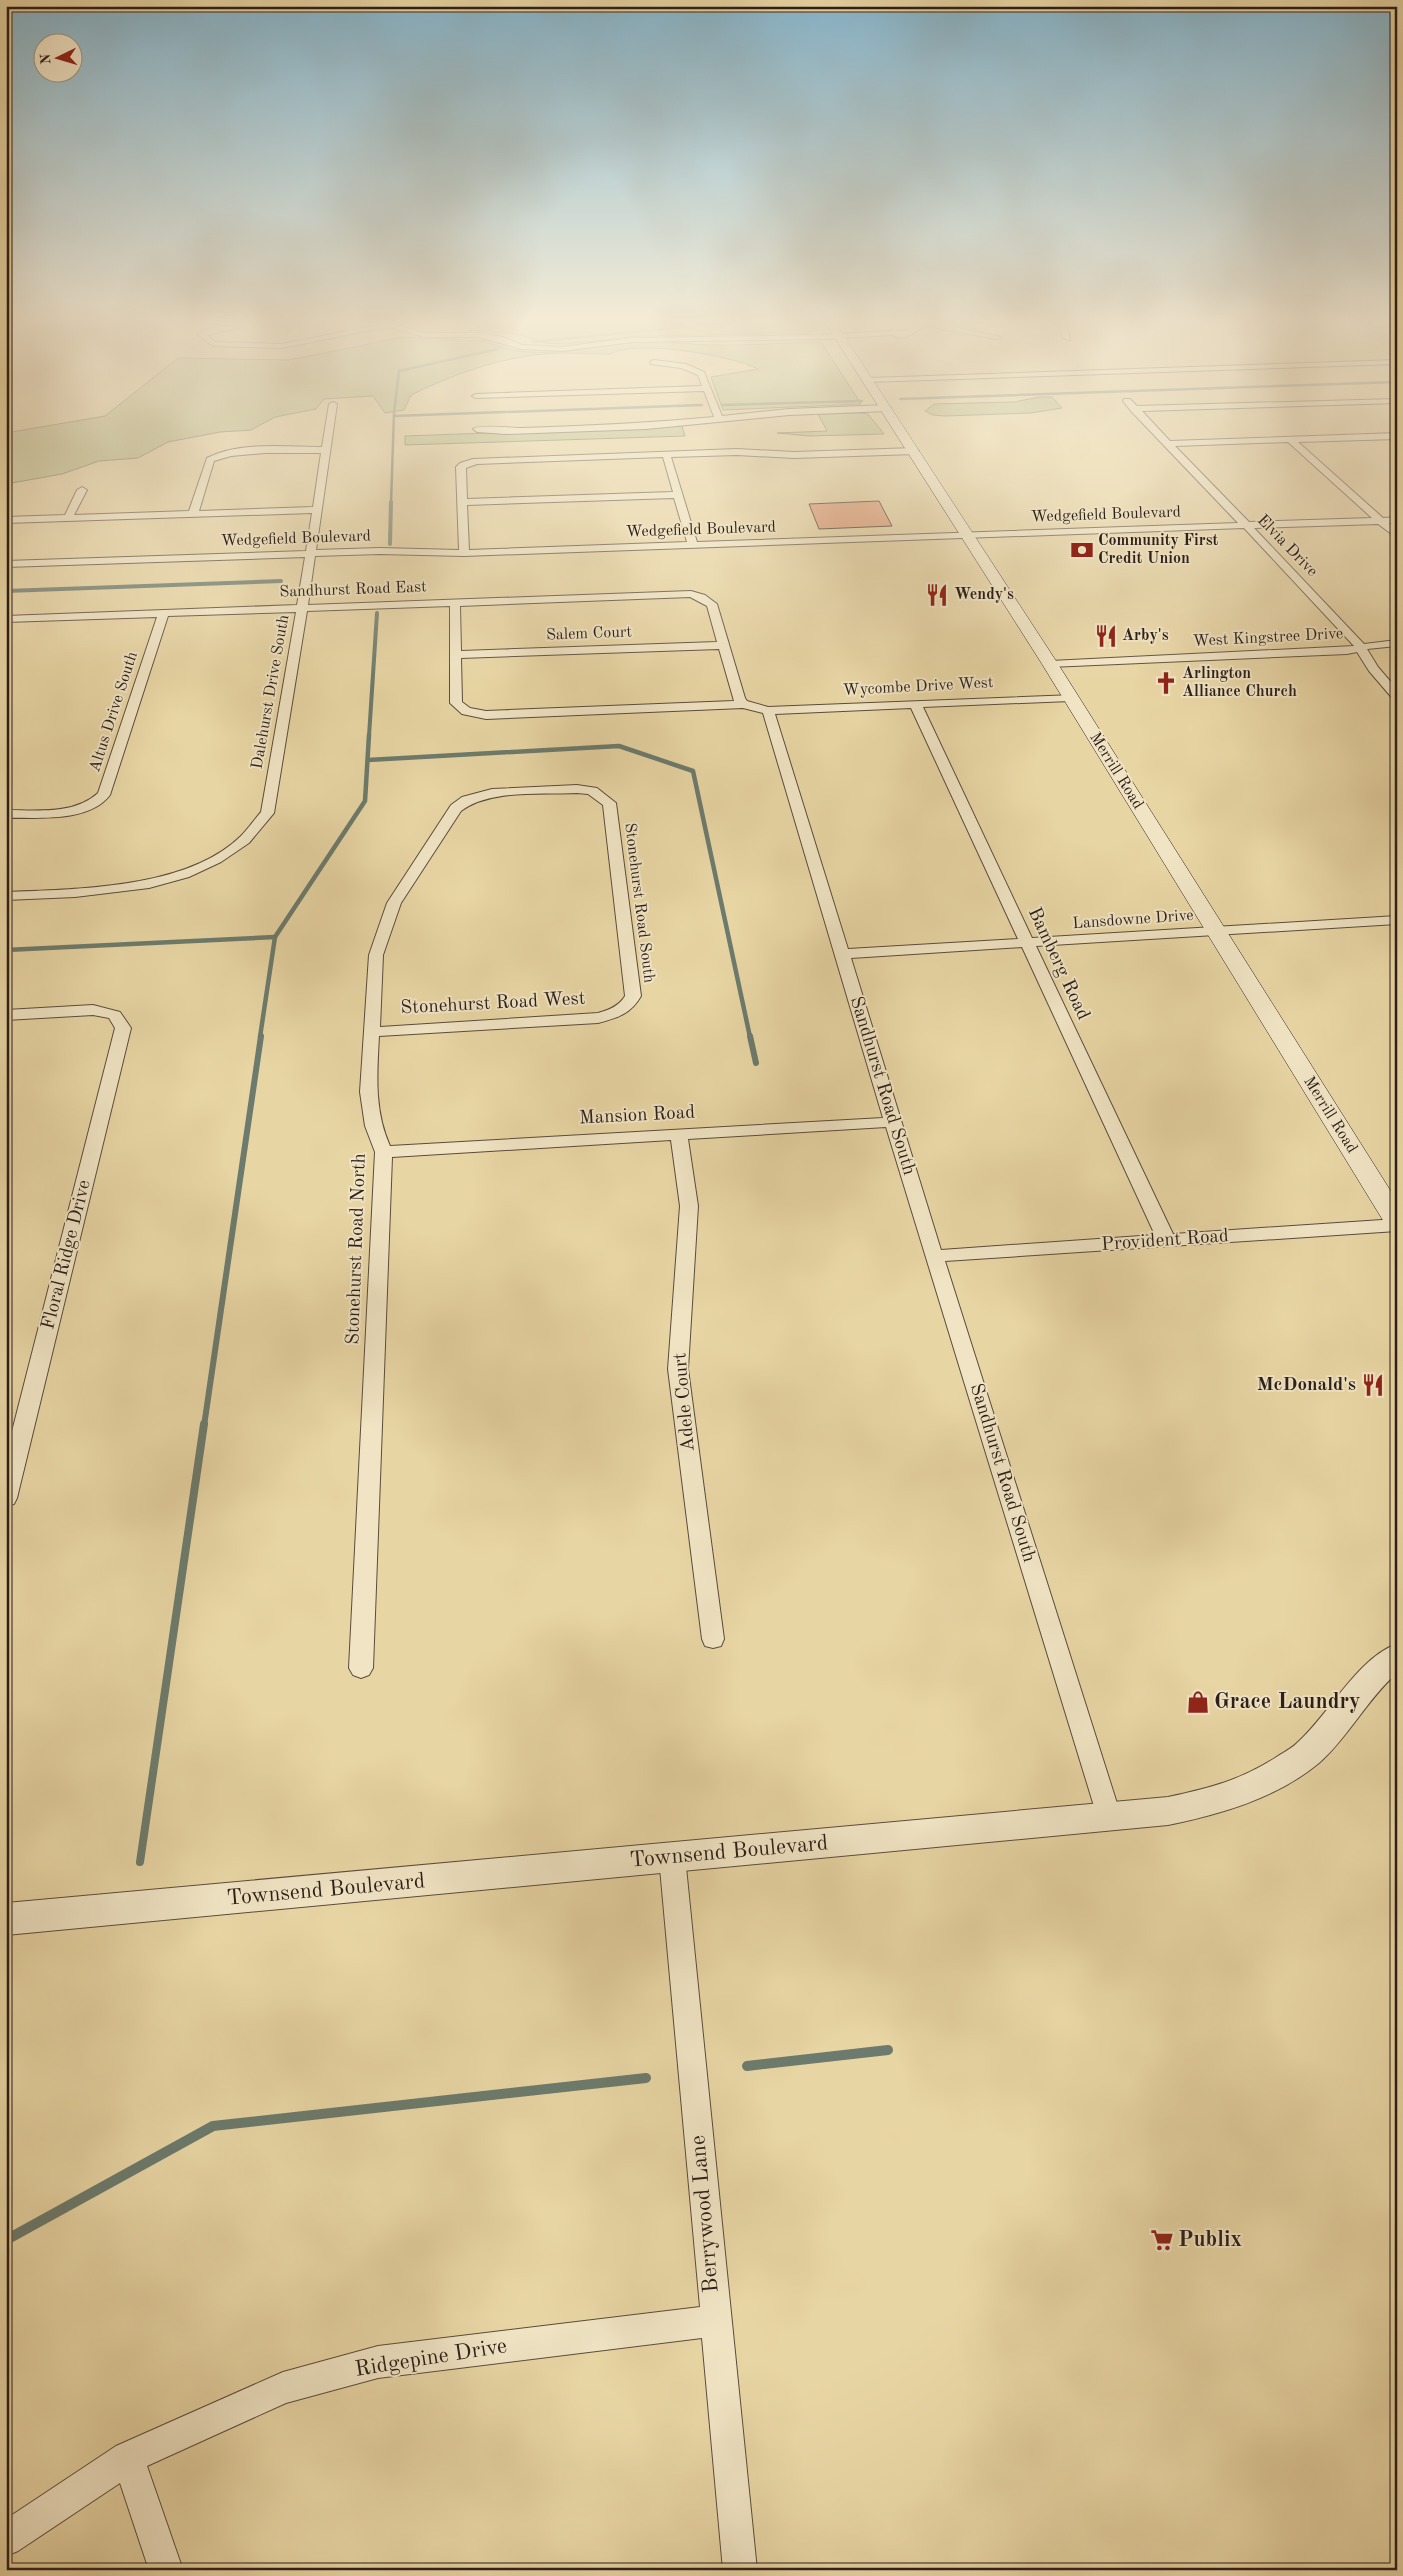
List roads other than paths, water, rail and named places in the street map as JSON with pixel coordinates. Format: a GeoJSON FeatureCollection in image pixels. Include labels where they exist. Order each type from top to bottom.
{"type":"FeatureCollection","features":[{"type":"Feature","properties":{"kind":"main road","name":"Merrill Road"},"geometry":{"type":"LineString","coordinates":[[909,442],[1050,664],[1397,1224]]}},
{"type":"Feature","properties":{"kind":"street","name":"Dalehurst Drive South"},"geometry":{"type":"LineString","coordinates":[[230,851],[245,840],[267,813],[311,554],[327,442]]}},
{"type":"Feature","properties":{"kind":"street"},"geometry":{"type":"LineString","coordinates":[[1167,444],[1211,442]]}},
{"type":"Feature","properties":{"kind":"street"},"geometry":{"type":"LineString","coordinates":[[1293,442],[1397,534]]}},
{"type":"Feature","properties":{"kind":"street","name":"Elvia Drive"},"geometry":{"type":"LineString","coordinates":[[1167,444],[1356,640],[1386,686],[1397,697]]}},
{"type":"Feature","properties":{"kind":"street"},"geometry":{"type":"LineString","coordinates":[[193,514],[210,460],[214,457],[235,452],[326,450]]}},
{"type":"Feature","properties":{"kind":"street"},"geometry":{"type":"LineString","coordinates":[[464,553],[461,468],[468,462],[737,452],[794,455],[915,451]]}},
{"type":"Feature","properties":{"kind":"street"},"geometry":{"type":"LineString","coordinates":[[666,454],[693,545]]}},
{"type":"Feature","properties":{"kind":"street"},"geometry":{"type":"LineString","coordinates":[[68,518],[82,490]]}},
{"type":"Feature","properties":{"kind":"street"},"geometry":{"type":"LineString","coordinates":[[462,502],[678,495]]}},
{"type":"Feature","properties":{"kind":"street"},"geometry":{"type":"LineString","coordinates":[[6,520],[318,510]]}},
{"type":"Feature","properties":{"kind":"street","name":"Wedgefield Boulevard"},"geometry":{"type":"LineString","coordinates":[[6,564],[395,551],[464,553],[1397,520]]}},
{"type":"Feature","properties":{"kind":"street","name":"Sandhurst Road East"},"geometry":{"type":"LineString","coordinates":[[6,620],[679,594],[700,597]]}},
{"type":"Feature","properties":{"kind":"street"},"geometry":{"type":"LineString","coordinates":[[700,597],[712,604],[739,699],[743,704]]}},
{"type":"Feature","properties":{"kind":"street"},"geometry":{"type":"LineString","coordinates":[[455,602],[456,703],[466,710],[486,714],[743,704],[768,711]]}},
{"type":"Feature","properties":{"kind":"street","name":"Altus Drive South"},"geometry":{"type":"LineString","coordinates":[[6,814],[83,808],[101,800],[163,614]]}},
{"type":"Feature","properties":{"kind":"street","name":"West Kingstree Drive"},"geometry":{"type":"LineString","coordinates":[[1050,664],[1347,651],[1376,644],[1397,643]]}},
{"type":"Feature","properties":{"kind":"street","name":"Salem Court"},"geometry":{"type":"LineString","coordinates":[[455,656],[724,645]]}},
{"type":"Feature","properties":{"kind":"street","name":"Wycombe Drive West"},"geometry":{"type":"LineString","coordinates":[[768,711],[1070,697]]}},
{"type":"Feature","properties":{"kind":"street","name":"Bamberg Road"},"geometry":{"type":"LineString","coordinates":[[916,704],[1026,944],[1167,1241]]}},
{"type":"Feature","properties":{"kind":"street","name":"Sandhurst Road South"},"geometry":{"type":"LineString","coordinates":[[768,711],[841,954],[1041,1599]]}},
{"type":"Feature","properties":{"kind":"street","name":"Stonehurst Road South"},"geometry":{"type":"LineString","coordinates":[[466,800],[492,792],[568,790],[592,791],[600,795],[608,803],[633,996],[628,1006],[618,1013]]}},
{"type":"Feature","properties":{"kind":"street","name":"Stonehurst Road North"},"geometry":{"type":"LineString","coordinates":[[361,1668],[384,1152],[373,1126],[368,1092],[376,955],[394,903],[456,808],[466,800]]}},
{"type":"Feature","properties":{"kind":"street"},"geometry":{"type":"LineString","coordinates":[[6,896],[107,891],[146,884],[178,875],[230,851]]}},
{"type":"Feature","properties":{"kind":"street","name":"Lansdowne Drive"},"geometry":{"type":"LineString","coordinates":[[841,954],[1397,920]]}},
{"type":"Feature","properties":{"kind":"street","name":"Floral Ridge Drive"},"geometry":{"type":"LineString","coordinates":[[6,1015],[93,1010],[115,1015],[123,1028],[6,1498]]}},
{"type":"Feature","properties":{"kind":"street","name":"Stonehurst Road West"},"geometry":{"type":"LineString","coordinates":[[371,1032],[598,1018],[618,1013]]}},
{"type":"Feature","properties":{"kind":"street","name":"Mansion Road"},"geometry":{"type":"LineString","coordinates":[[384,1152],[894,1122]]}},
{"type":"Feature","properties":{"kind":"street","name":"Adele Court"},"geometry":{"type":"LineString","coordinates":[[680,1134],[690,1206],[678,1369],[713,1639]]}},
{"type":"Feature","properties":{"kind":"street","name":"Provident Road"},"geometry":{"type":"LineString","coordinates":[[934,1256],[1397,1224]]}},
{"type":"Feature","properties":{"kind":"street"},"geometry":{"type":"LineString","coordinates":[[1041,1599],[1109,1816]]}},
{"type":"Feature","properties":{"kind":"street","name":"Townsend Boulevard"},"geometry":{"type":"LineString","coordinates":[[6,1919],[1168,1810],[1205,1803],[1258,1785],[1308,1752],[1379,1671],[1397,1656]]}},
{"type":"Feature","properties":{"kind":"street","name":"Berrywood Lane"},"geometry":{"type":"LineString","coordinates":[[672,1857],[740,2570]]}},
{"type":"Feature","properties":{"kind":"street","name":"Ridgepine Drive"},"geometry":{"type":"LineString","coordinates":[[6,2540],[128,2458],[284,2388],[378,2362],[716,2321]]}},
{"type":"Feature","properties":{"kind":"street"},"geometry":{"type":"LineString","coordinates":[[128,2458],[166,2570]]}},
{"type":"Feature","properties":{"kind":"waterway"},"geometry":{"type":"LineString","coordinates":[[391,503],[393,442]]}},
{"type":"Feature","properties":{"kind":"waterway"},"geometry":{"type":"LineString","coordinates":[[390,544],[391,502]]}},
{"type":"Feature","properties":{"kind":"waterway"},"geometry":{"type":"LineString","coordinates":[[6,591],[281,581]]}},
{"type":"Feature","properties":{"kind":"waterway"},"geometry":{"type":"LineString","coordinates":[[369,736],[377,613]]}},
{"type":"Feature","properties":{"kind":"waterway"},"geometry":{"type":"LineString","coordinates":[[275,937],[365,801],[369,735]]}},
{"type":"Feature","properties":{"kind":"waterway"},"geometry":{"type":"LineString","coordinates":[[368,760],[619,746],[693,771],[750,1037]]}},
{"type":"Feature","properties":{"kind":"waterway"},"geometry":{"type":"LineString","coordinates":[[6,950],[275,937]]}},
{"type":"Feature","properties":{"kind":"waterway"},"geometry":{"type":"LineString","coordinates":[[260,1037],[275,937]]}},
{"type":"Feature","properties":{"kind":"waterway"},"geometry":{"type":"LineString","coordinates":[[204,1426],[261,1036]]}},
{"type":"Feature","properties":{"kind":"waterway"},"geometry":{"type":"LineString","coordinates":[[750,1036],[756,1063]]}},
{"type":"Feature","properties":{"kind":"waterway"},"geometry":{"type":"LineString","coordinates":[[140,1862],[204,1424]]}},
{"type":"Feature","properties":{"kind":"waterway"},"geometry":{"type":"LineString","coordinates":[[747,2066],[888,2050]]}},
{"type":"Feature","properties":{"kind":"waterway"},"geometry":{"type":"LineString","coordinates":[[6,2240],[213,2126],[646,2078]]}},
{"type":"Feature","properties":{"kind":"place","name":"Community First Credit Union"},"geometry":{"type":"Point","coordinates":[1082,550]}},
{"type":"Feature","properties":{"kind":"place","name":"Wendy's"},"geometry":{"type":"Point","coordinates":[937,595]}},
{"type":"Feature","properties":{"kind":"place","name":"Arby's"},"geometry":{"type":"Point","coordinates":[1106,636]}},
{"type":"Feature","properties":{"kind":"place","name":"Arlington Alliance Church"},"geometry":{"type":"Point","coordinates":[1166,683]}},
{"type":"Feature","properties":{"kind":"place","name":"McDonald's"},"geometry":{"type":"Point","coordinates":[1373,1385]}},
{"type":"Feature","properties":{"kind":"place","name":"Grace Laundry"},"geometry":{"type":"Point","coordinates":[1198,1702]}},
{"type":"Feature","properties":{"kind":"place","name":"Publix"},"geometry":{"type":"Point","coordinates":[1162,2240]}}]}
